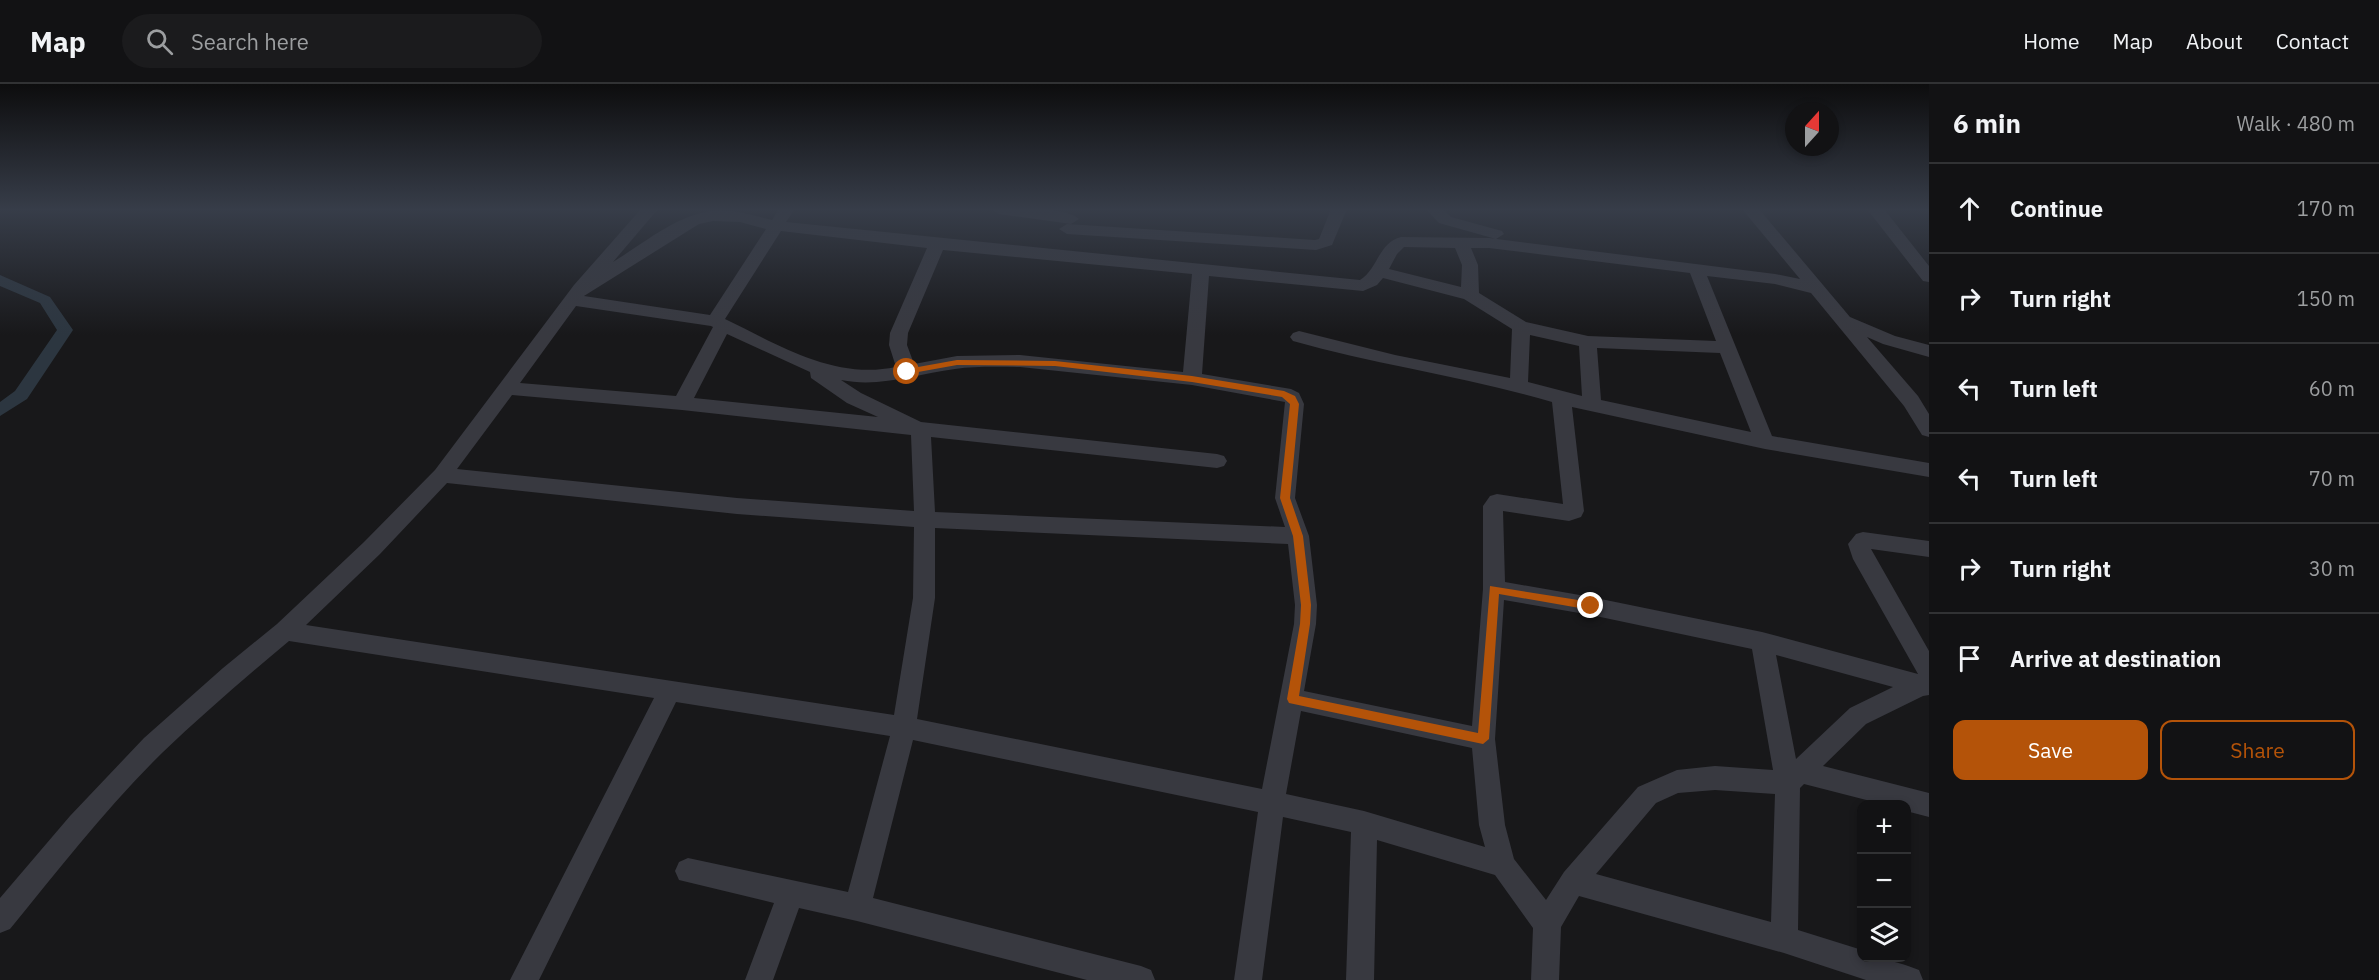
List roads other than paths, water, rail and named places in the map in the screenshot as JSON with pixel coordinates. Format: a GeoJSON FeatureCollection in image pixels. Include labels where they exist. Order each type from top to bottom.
{"type":"FeatureCollection","features":[{"type":"Feature","properties":{"kind":"street"},"geometry":{"type":"LineString","coordinates":[[0,919],[79,825],[153,746],[231,675],[285,631],[372,548],[442,475],[576,295],[614,251]]}},
{"type":"Feature","properties":{"kind":"street"},"geometry":{"type":"LineString","coordinates":[[576,295],[646,251]]}},
{"type":"Feature","properties":{"kind":"street"},"geometry":{"type":"LineString","coordinates":[[682,404],[719,323],[761,251]]}},
{"type":"Feature","properties":{"kind":"street"},"geometry":{"type":"LineString","coordinates":[[907,372],[898,345],[898,333],[934,251]]}},
{"type":"Feature","properties":{"kind":"street"},"geometry":{"type":"LineString","coordinates":[[1003,251],[1200,272],[1363,286],[1374,280],[1380,272],[1389,251]]}},
{"type":"Feature","properties":{"kind":"street"},"geometry":{"type":"LineString","coordinates":[[1054,256],[1056,251]]}},
{"type":"Feature","properties":{"kind":"street"},"geometry":{"type":"LineString","coordinates":[[1464,251],[1470,265],[1470,295]]}},
{"type":"Feature","properties":{"kind":"street"},"geometry":{"type":"LineString","coordinates":[[1548,251],[1775,279],[1814,288]]}},
{"type":"Feature","properties":{"kind":"street"},"geometry":{"type":"LineString","coordinates":[[1784,251],[1814,288],[1843,317],[1911,401],[1929,430]]}},
{"type":"Feature","properties":{"kind":"street"},"geometry":{"type":"LineString","coordinates":[[1922,261],[1929,277]]}},
{"type":"Feature","properties":{"kind":"street"},"geometry":{"type":"LineString","coordinates":[[1697,271],[1765,442]]}},
{"type":"Feature","properties":{"kind":"street"},"geometry":{"type":"LineString","coordinates":[[1192,379],[1200,272]]}},
{"type":"Feature","properties":{"kind":"street"},"geometry":{"type":"LineString","coordinates":[[1380,272],[1470,295],[1521,327],[1588,342],[1727,347]]}},
{"type":"Feature","properties":{"kind":"street"},"geometry":{"type":"LineString","coordinates":[[576,295],[719,323],[800,362],[826,371],[856,377],[885,376],[957,362],[1020,361],[1192,379],[1284,394],[1292,398],[1295,404],[1285,498],[1298,536],[1305,615],[1293,699],[1272,803],[1248,980]]}},
{"type":"Feature","properties":{"kind":"street"},"geometry":{"type":"LineString","coordinates":[[1843,317],[1889,340],[1929,351]]}},
{"type":"Feature","properties":{"kind":"street"},"geometry":{"type":"LineString","coordinates":[[1519,386],[1521,327]]}},
{"type":"Feature","properties":{"kind":"street"},"geometry":{"type":"LineString","coordinates":[[1299,337],[1395,361],[1519,386],[1561,398],[1765,442],[1929,470]]}},
{"type":"Feature","properties":{"kind":"street"},"geometry":{"type":"LineString","coordinates":[[1588,342],[1592,405]]}},
{"type":"Feature","properties":{"kind":"street"},"geometry":{"type":"LineString","coordinates":[[800,362],[854,398],[921,430]]}},
{"type":"Feature","properties":{"kind":"street"},"geometry":{"type":"LineString","coordinates":[[508,388],[682,404],[1217,461]]}},
{"type":"Feature","properties":{"kind":"street"},"geometry":{"type":"LineString","coordinates":[[1547,924],[1503,865],[1492,825],[1483,739],[1494,589],[1494,504],[1569,513],[1574,511],[1561,398]]}},
{"type":"Feature","properties":{"kind":"street"},"geometry":{"type":"LineString","coordinates":[[857,907],[904,727],[924,598],[925,520],[921,430]]}},
{"type":"Feature","properties":{"kind":"street"},"geometry":{"type":"LineString","coordinates":[[442,475],[737,506],[925,520],[1298,536]]}},
{"type":"Feature","properties":{"kind":"street"},"geometry":{"type":"LineString","coordinates":[[1927,680],[1859,544],[1863,540],[1929,549]]}},
{"type":"Feature","properties":{"kind":"street"},"geometry":{"type":"LineString","coordinates":[[1494,589],[1591,606],[1927,680]]}},
{"type":"Feature","properties":{"kind":"street"},"geometry":{"type":"LineString","coordinates":[[285,631],[904,727],[1364,823],[1503,865]]}},
{"type":"Feature","properties":{"kind":"street"},"geometry":{"type":"LineString","coordinates":[[1762,642],[1793,777],[1784,939]]}},
{"type":"Feature","properties":{"kind":"street"},"geometry":{"type":"LineString","coordinates":[[1793,777],[1858,716],[1927,680]]}},
{"type":"Feature","properties":{"kind":"street"},"geometry":{"type":"LineString","coordinates":[[524,980],[670,690]]}},
{"type":"Feature","properties":{"kind":"street"},"geometry":{"type":"LineString","coordinates":[[1293,699],[1483,739]]}},
{"type":"Feature","properties":{"kind":"street"},"geometry":{"type":"LineString","coordinates":[[1545,980],[1547,924],[1573,881],[1647,795],[1677,782],[1715,778],[1793,777],[1929,805]]}},
{"type":"Feature","properties":{"kind":"street"},"geometry":{"type":"LineString","coordinates":[[1360,980],[1364,823]]}},
{"type":"Feature","properties":{"kind":"street"},"geometry":{"type":"LineString","coordinates":[[688,871],[857,907],[1141,980]]}},
{"type":"Feature","properties":{"kind":"street"},"geometry":{"type":"LineString","coordinates":[[1573,881],[1784,939],[1909,980]]}},
{"type":"Feature","properties":{"kind":"street"},"geometry":{"type":"LineString","coordinates":[[759,980],[791,893]]}},
{"type":"Feature","properties":{"kind":"waterway"},"geometry":{"type":"LineString","coordinates":[[0,280],[45,300],[65,330],[21,395],[0,410]]}}]}
